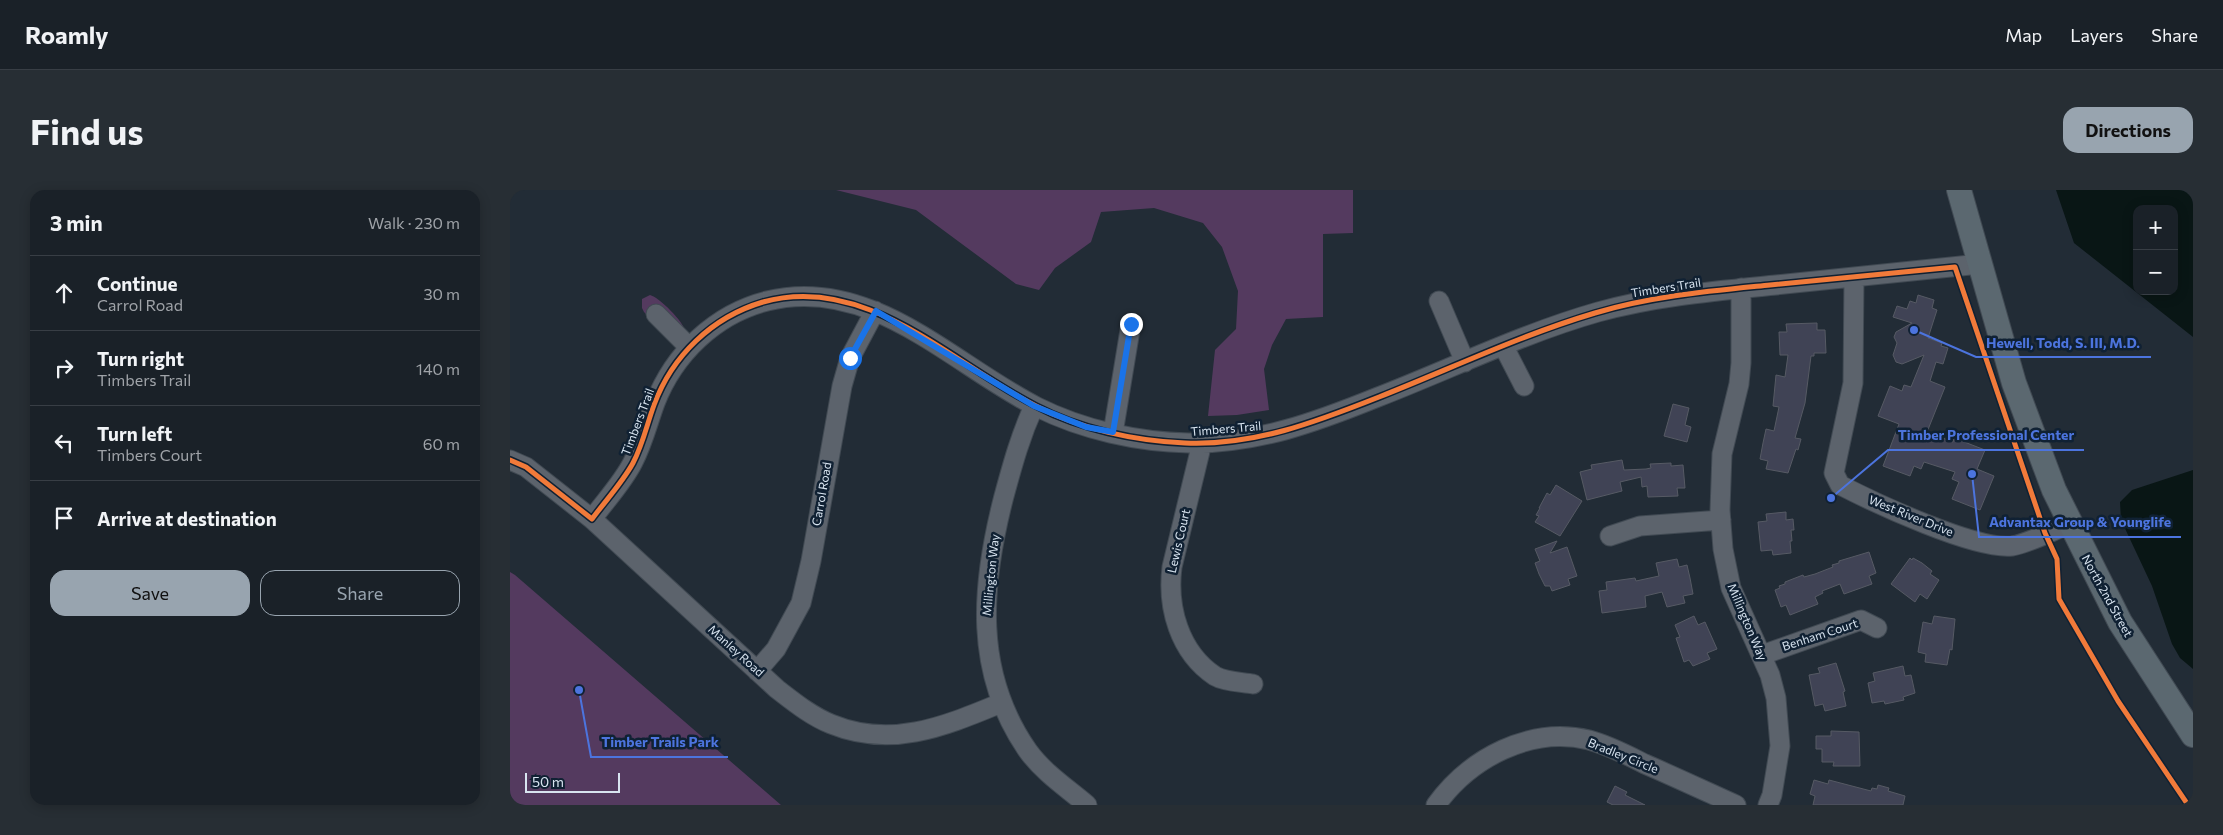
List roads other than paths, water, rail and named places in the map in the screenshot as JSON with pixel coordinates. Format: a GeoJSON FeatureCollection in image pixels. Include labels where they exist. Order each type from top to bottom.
{"type":"FeatureCollection","features":[{"type":"Feature","properties":{"kind":"main road","name":"North 2nd Street"},"geometry":{"type":"LineString","coordinates":[[1959,190],[2014,383],[2054,490],[2120,622],[2193,735]]}},
{"type":"Feature","properties":{"kind":"street","name":"Timbers Trail"},"geometry":{"type":"LineString","coordinates":[[592,519],[634,461],[664,383],[689,347],[709,329],[734,314],[749,307],[777,299],[816,297],[833,299],[876,311],[1034,406],[1086,427],[1151,440],[1202,443],[1259,437],[1318,422],[1465,362],[1585,316],[1641,301],[1740,288],[1980,264]]}},
{"type":"Feature","properties":{"kind":"street","name":"West River Drive"},"geometry":{"type":"LineString","coordinates":[[1854,277],[1853,383],[1834,473],[1840,485],[1920,521],[1957,535],[1998,546],[2018,544],[2070,524]]}},
{"type":"Feature","properties":{"kind":"street","name":"Millington Way"},"geometry":{"type":"LineString","coordinates":[[1740,288],[1741,364],[1739,384],[1722,454],[1720,520],[1731,588],[1762,655],[1772,682],[1779,721],[1780,746],[1768,805]]}},
{"type":"Feature","properties":{"kind":"street"},"geometry":{"type":"LineString","coordinates":[[1439,301],[1465,362]]}},
{"type":"Feature","properties":{"kind":"street","name":"Carrol Road"},"geometry":{"type":"LineString","coordinates":[[757,671],[776,649],[801,603],[811,561],[842,386],[850,358],[876,311]]}},
{"type":"Feature","properties":{"kind":"street"},"geometry":{"type":"LineString","coordinates":[[656,314],[689,347]]}},
{"type":"Feature","properties":{"kind":"street"},"geometry":{"type":"LineString","coordinates":[[1113,432],[1131,324]]}},
{"type":"Feature","properties":{"kind":"street"},"geometry":{"type":"LineString","coordinates":[[1504,347],[1524,386]]}},
{"type":"Feature","properties":{"kind":"street","name":"Millington Way"},"geometry":{"type":"LineString","coordinates":[[1034,406],[1020,437],[995,532],[986,597],[986,643],[994,684],[1001,703],[1029,752],[1045,770],[1087,805]]}},
{"type":"Feature","properties":{"kind":"street","name":"Lewis Court"},"geometry":{"type":"LineString","coordinates":[[1202,443],[1172,566],[1169,587],[1174,615],[1182,638],[1196,660],[1217,677],[1253,684]]}},
{"type":"Feature","properties":{"kind":"street","name":"Manley Road"},"geometry":{"type":"LineString","coordinates":[[510,460],[526,467],[592,519],[777,689],[807,711],[832,724],[861,732],[888,735],[938,728],[1001,703]]}},
{"type":"Feature","properties":{"kind":"street"},"geometry":{"type":"LineString","coordinates":[[1610,536],[1640,526],[1720,520]]}},
{"type":"Feature","properties":{"kind":"street","name":"Benham Court"},"geometry":{"type":"LineString","coordinates":[[1762,655],[1861,620],[1877,628]]}},
{"type":"Feature","properties":{"kind":"street","name":"Bradley Circle"},"geometry":{"type":"LineString","coordinates":[[1436,805],[1448,789],[1470,768],[1495,752],[1528,741],[1561,737],[1588,740],[1611,748],[1736,805]]}},
{"type":"Feature","properties":{"kind":"place","name":"Hewell, Todd, S. III, M.D."},"geometry":{"type":"Point","coordinates":[1914,330]}},
{"type":"Feature","properties":{"kind":"place","name":"Advantax Group & Younglife"},"geometry":{"type":"Point","coordinates":[1972,474]}},
{"type":"Feature","properties":{"kind":"place","name":"Timber Professional Center"},"geometry":{"type":"Point","coordinates":[1831,498]}},
{"type":"Feature","properties":{"kind":"place","name":"Timber Trails Park"},"geometry":{"type":"Point","coordinates":[579,690]}}]}
